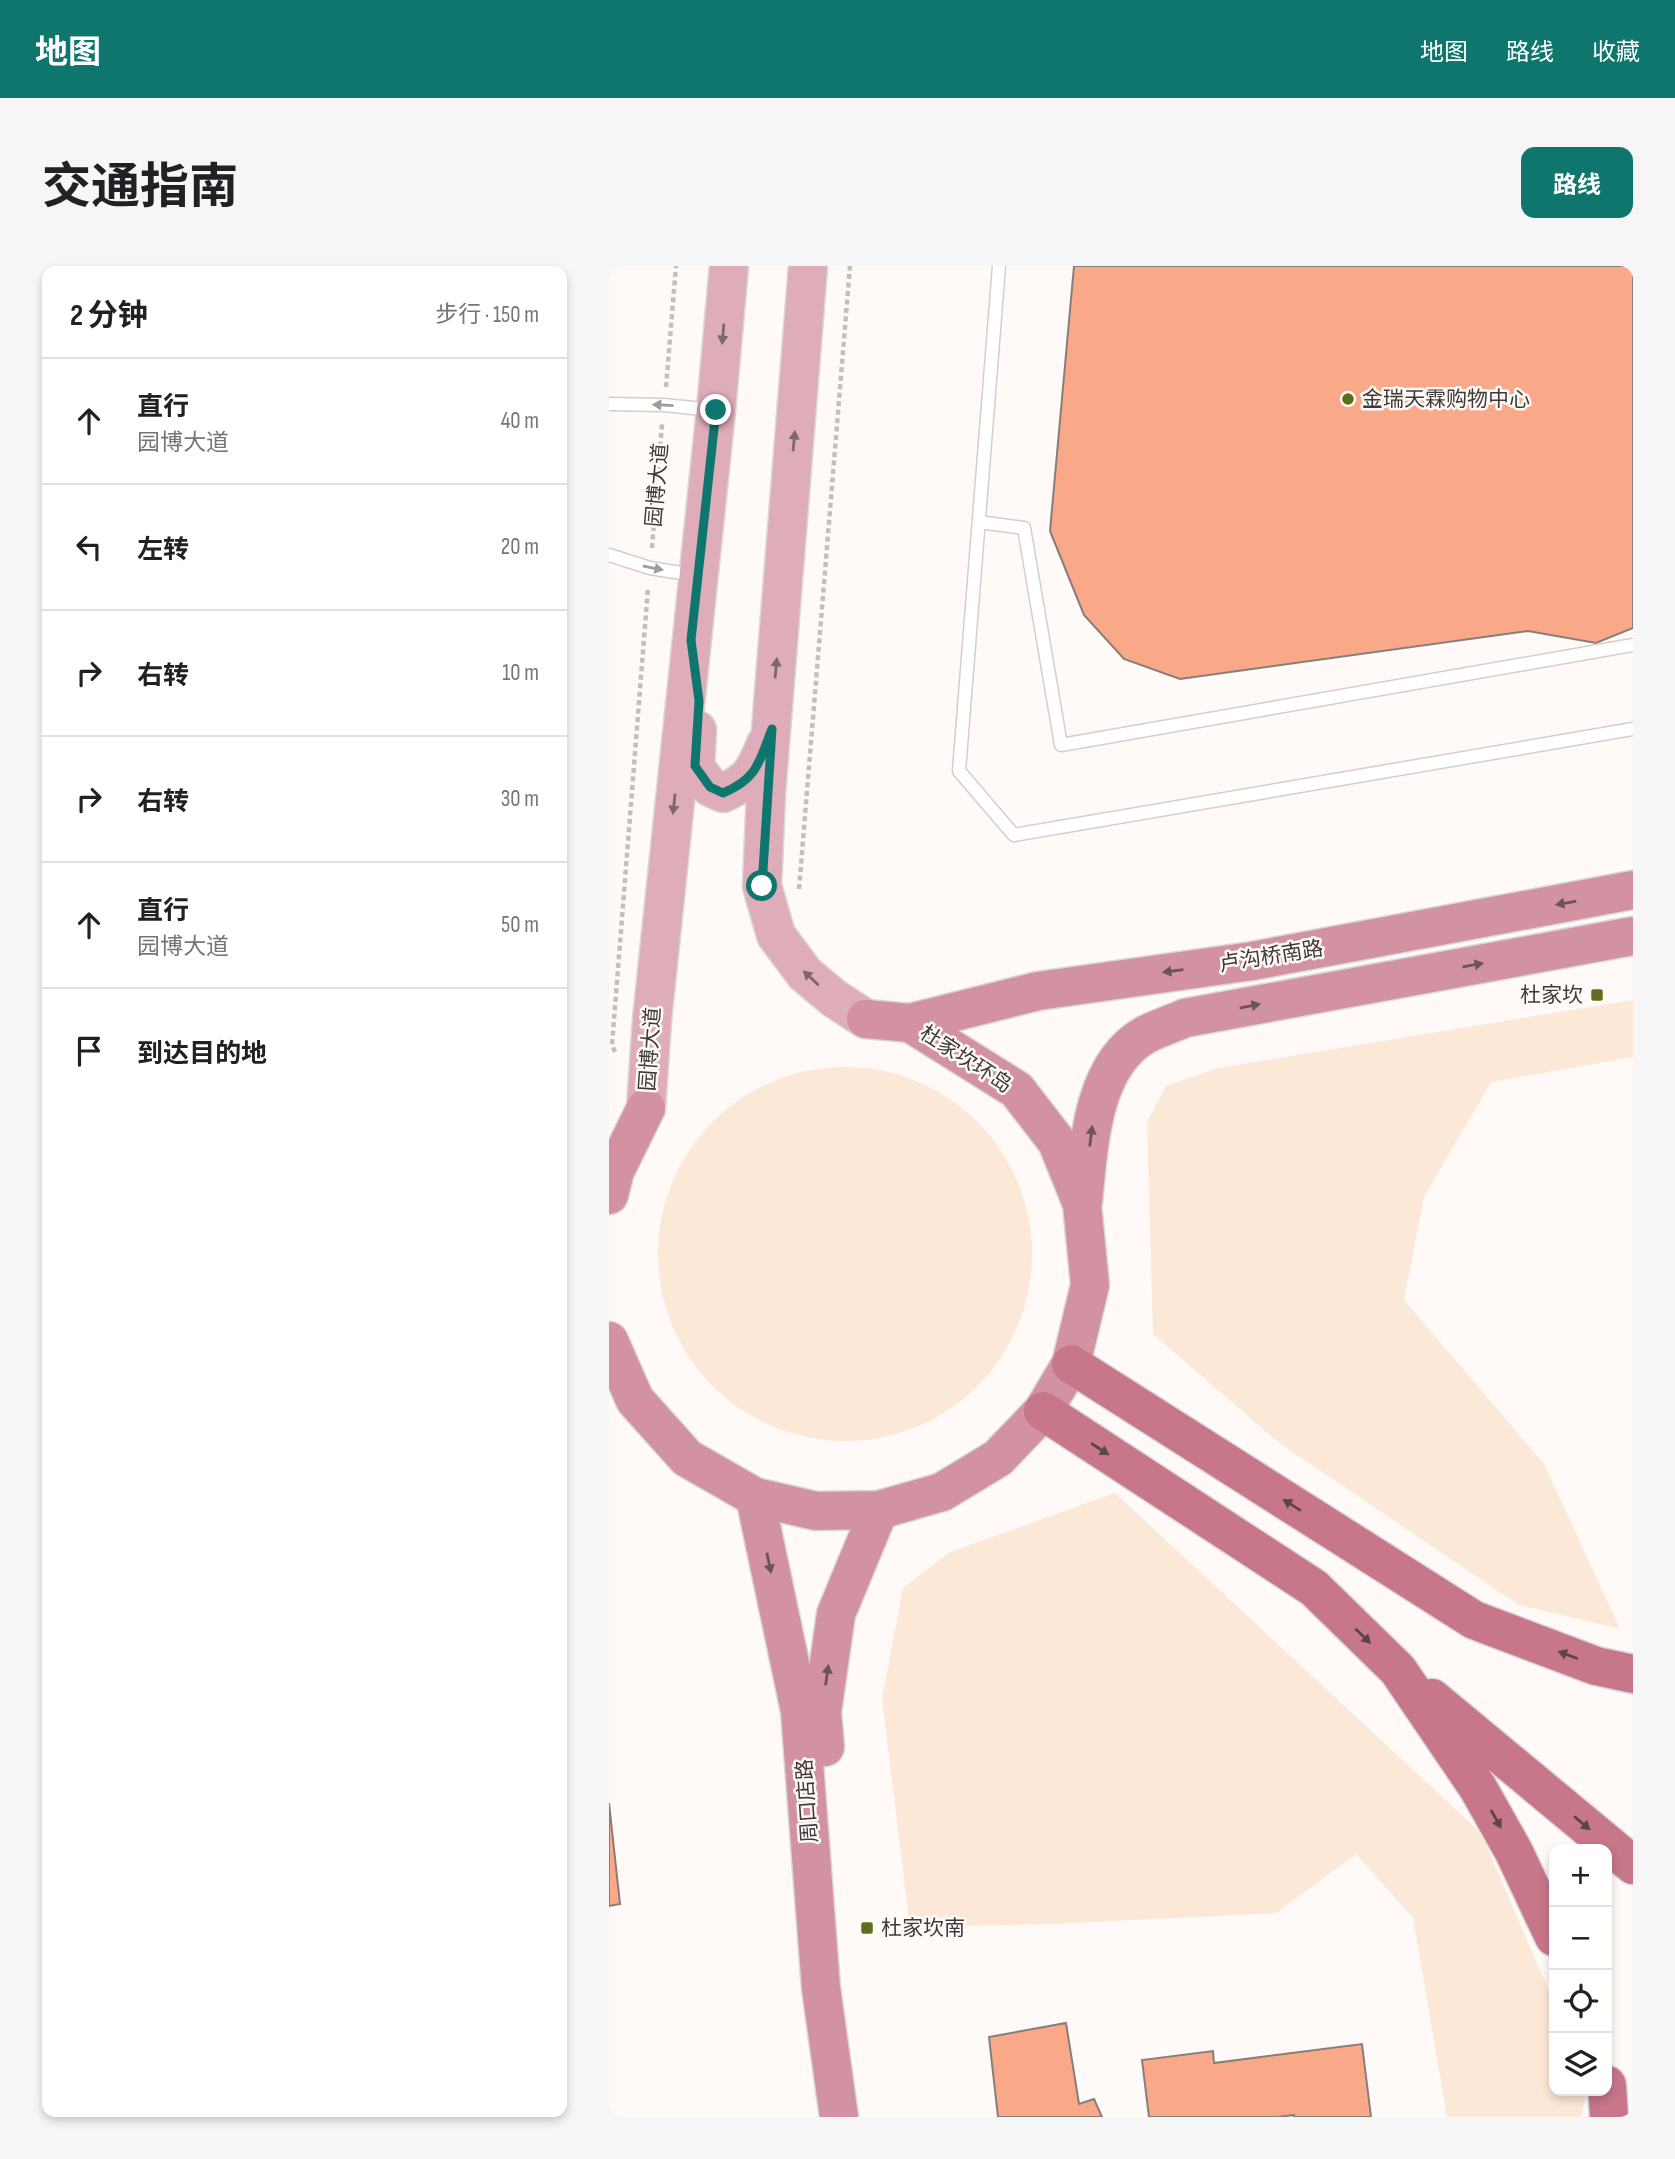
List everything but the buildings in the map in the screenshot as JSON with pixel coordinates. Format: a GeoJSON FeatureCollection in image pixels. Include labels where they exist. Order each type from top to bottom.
{"type":"FeatureCollection","features":[{"type":"Feature","properties":{"kind":"highway","name":"卢沟桥南路"},"geometry":{"type":"LineString","coordinates":[[910,1023],[1038,991],[1252,961],[1633,890]]}},
{"type":"Feature","properties":{"kind":"highway","name":"卢沟桥南路"},"geometry":{"type":"LineString","coordinates":[[1082,1204],[1093,1116],[1105,1084],[1123,1054],[1145,1035],[1185,1018],[1633,936]]}},
{"type":"Feature","properties":{"kind":"highway","name":"杜家坎环岛"},"geometry":{"type":"LineString","coordinates":[[609,1341],[635,1400],[687,1458],[755,1497],[816,1511],[879,1510],[942,1492],[998,1458],[1043,1411],[1071,1364],[1090,1285],[1082,1204],[1057,1142],[1017,1090],[910,1023],[866,1019]]}},
{"type":"Feature","properties":{"kind":"highway"},"geometry":{"type":"LineString","coordinates":[[609,1195],[615,1171],[646,1108]]}},
{"type":"Feature","properties":{"kind":"highway"},"geometry":{"type":"LineString","coordinates":[[1071,1364],[1474,1620],[1596,1666],[1633,1674]]}},
{"type":"Feature","properties":{"kind":"highway"},"geometry":{"type":"LineString","coordinates":[[1043,1411],[1314,1588],[1398,1670],[1633,1865]]}},
{"type":"Feature","properties":{"kind":"highway","name":"周口店路"},"geometry":{"type":"LineString","coordinates":[[755,1497],[800,1711],[821,1988],[839,2113]]}},
{"type":"Feature","properties":{"kind":"highway","name":"周口店路"},"geometry":{"type":"LineString","coordinates":[[839,2113],[844,1989],[822,1712],[836,1614],[879,1510]]}},
{"type":"Feature","properties":{"kind":"highway"},"geometry":{"type":"LineString","coordinates":[[1398,1670],[1479,1788],[1514,1852],[1549,1926]]}},
{"type":"Feature","properties":{"kind":"highway"},"geometry":{"type":"LineString","coordinates":[[1608,2096],[1609,2117]]}},
{"type":"Feature","properties":{"kind":"main road","name":"园博大道"},"geometry":{"type":"LineString","coordinates":[[646,1108],[652,1020],[729,266]]}},
{"type":"Feature","properties":{"kind":"main road"},"geometry":{"type":"LineString","coordinates":[[808,266],[762,886],[776,935],[805,974],[835,999],[866,1019]]}},
{"type":"Feature","properties":{"kind":"main road"},"geometry":{"type":"LineString","coordinates":[[691,640],[699,701],[695,766],[710,787],[723,793],[743,785],[757,768],[772,729]]}},
{"type":"Feature","properties":{"kind":"lane"},"geometry":{"type":"LineString","coordinates":[[999,266],[959,771],[1014,835],[1633,729]]}},
{"type":"Feature","properties":{"kind":"lane"},"geometry":{"type":"LineString","coordinates":[[609,404],[716,410]]}},
{"type":"Feature","properties":{"kind":"lane"},"geometry":{"type":"LineString","coordinates":[[979,522],[1024,528],[1061,745],[1633,645]]}},
{"type":"Feature","properties":{"kind":"lane"},"geometry":{"type":"LineString","coordinates":[[609,555],[650,568],[697,575]]}},
{"type":"Feature","properties":{"kind":"path","name":"园博大道"},"geometry":{"type":"LineString","coordinates":[[617,1056],[612,1045],[676,266]]}},
{"type":"Feature","properties":{"kind":"path"},"geometry":{"type":"LineString","coordinates":[[799,892],[850,266]]}},
{"type":"Feature","properties":{"kind":"shaded area"},"geometry":{"type":"Polygon","coordinates":[[[1633,1000],[1633,1057],[1491,1082],[1424,1197],[1404,1300],[1544,1464],[1620,1629],[1517,1604],[1278,1442],[1153,1334],[1147,1122],[1166,1086],[1218,1068],[1633,1000]]]}},
{"type":"Feature","properties":{"kind":"shaded area"},"geometry":{"type":"Polygon","coordinates":[[[845,1067],[881,1071],[917,1081],[949,1099],[977,1122],[1000,1150],[1018,1182],[1028,1218],[1032,1254],[1028,1290],[1018,1326],[1000,1358],[977,1386],[949,1409],[917,1427],[881,1437],[845,1441],[809,1437],[773,1427],[741,1409],[713,1386],[690,1358],[672,1326],[662,1290],[658,1254],[662,1218],[672,1182],[690,1150],[713,1122],[741,1099],[773,1081],[809,1071],[845,1067]]]}},
{"type":"Feature","properties":{"kind":"shaded area"},"geometry":{"type":"Polygon","coordinates":[[[1115,1493],[1481,1833],[1549,1991],[1549,2096],[1586,2096],[1581,2117],[1447,2117],[1413,1918],[1356,1854],[1276,1913],[1052,1924],[910,1927],[882,1699],[903,1588],[950,1552],[1115,1493]]]}},
{"type":"Feature","properties":{"kind":"place","name":"金瑞天霖购物中心"},"geometry":{"type":"Point","coordinates":[1348,399]}},
{"type":"Feature","properties":{"kind":"place","name":"杜家坎"},"geometry":{"type":"Point","coordinates":[1597,995]}},
{"type":"Feature","properties":{"kind":"place","name":"杜家坎南"},"geometry":{"type":"Point","coordinates":[867,1928]}},
{"type":"Feature","properties":{"kind":"route"},"geometry":{"type":"LineString","coordinates":[[716,410],[691,640],[699,701],[695,766],[710,787],[723,793],[743,785],[757,768],[772,729],[762,886]]}}]}
